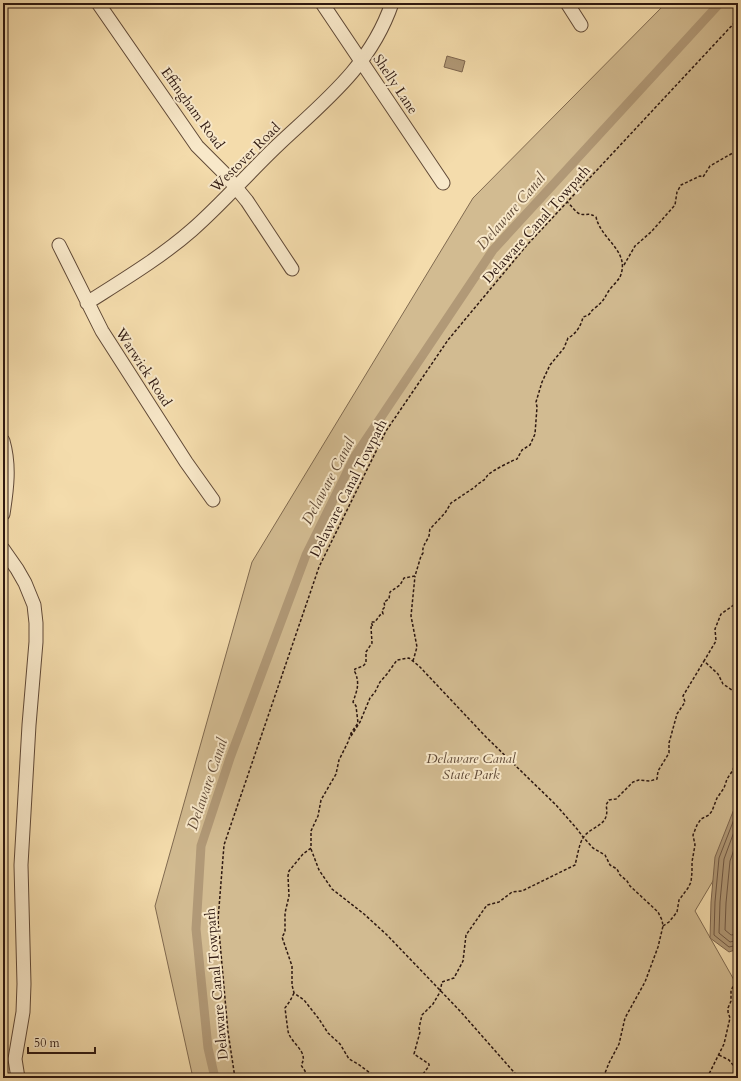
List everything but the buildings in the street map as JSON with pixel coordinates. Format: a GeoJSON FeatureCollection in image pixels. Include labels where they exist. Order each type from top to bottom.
{"type":"FeatureCollection","features":[{"type":"Feature","properties":{"kind":"street","name":"Effingham Road"},"geometry":{"type":"LineString","coordinates":[[98,3],[197,146],[247,201],[292,269]]}},
{"type":"Feature","properties":{"kind":"street","name":"Shelly Lane"},"geometry":{"type":"LineString","coordinates":[[322,3],[443,183]]}},
{"type":"Feature","properties":{"kind":"street","name":"Westover Road"},"geometry":{"type":"LineString","coordinates":[[87,303],[167,250],[192,231],[280,143],[331,95],[351,75],[362,61],[381,31],[392,3]]}},
{"type":"Feature","properties":{"kind":"street"},"geometry":{"type":"LineString","coordinates":[[567,3],[581,25]]}},
{"type":"Feature","properties":{"kind":"street","name":"Warwick Road"},"geometry":{"type":"LineString","coordinates":[[59,245],[102,331],[186,462],[213,500]]}},
{"type":"Feature","properties":{"kind":"street"},"geometry":{"type":"LineString","coordinates":[[3,441],[8,472],[3,514]]}},
{"type":"Feature","properties":{"kind":"street"},"geometry":{"type":"LineString","coordinates":[[3,549],[25,583],[34,605],[36,623],[21,866],[24,955],[23,1004],[9,1058],[18,1078]]}},
{"type":"Feature","properties":{"kind":"path","name":"Delaware Canal Towpath"},"geometry":{"type":"LineString","coordinates":[[235,1078],[228,1032],[218,920],[224,846],[319,567],[386,431],[448,340],[527,245],[738,19]]}},
{"type":"Feature","properties":{"kind":"path"},"geometry":{"type":"LineString","coordinates":[[413,661],[417,647],[411,616],[415,576],[423,554],[422,549],[430,536],[430,529],[445,513],[450,504],[475,487],[490,473],[517,459],[522,450],[530,445],[535,434],[536,402],[542,382],[550,365],[564,348],[568,338],[573,336],[579,329],[583,317],[590,315],[595,308],[604,301],[608,292],[620,276],[623,266],[635,246],[672,210],[681,185],[700,176],[703,177],[710,166],[738,150]]}},
{"type":"Feature","properties":{"kind":"path"},"geometry":{"type":"LineString","coordinates":[[567,202],[577,212],[591,214],[596,217],[604,234],[622,258],[623,266]]}},
{"type":"Feature","properties":{"kind":"path"},"geometry":{"type":"LineString","coordinates":[[348,742],[351,732],[358,723],[356,706],[353,700],[358,692],[358,680],[354,671],[366,663],[366,652],[372,643],[371,629],[373,627],[371,622],[375,622],[382,614],[382,610],[385,607],[384,602],[389,599],[390,592],[400,585],[404,578],[415,576]]}},
{"type":"Feature","properties":{"kind":"path"},"geometry":{"type":"LineString","coordinates":[[420,1078],[429,1066],[429,1064],[414,1054],[420,1032],[419,1028],[422,1015],[433,1004],[440,992],[442,982],[454,978],[463,961],[466,935],[487,905],[499,902],[512,892],[522,891],[575,865],[583,838],[605,820],[607,811],[606,805],[609,800],[616,799],[633,782],[639,780],[650,781],[657,779],[658,771],[669,753],[669,743],[677,714],[685,702],[683,696],[716,641],[715,629],[721,614],[738,602]]}},
{"type":"Feature","properties":{"kind":"path"},"geometry":{"type":"LineString","coordinates":[[519,1078],[387,935],[364,914],[332,889],[319,870],[311,848],[311,831],[318,816],[321,800],[336,774],[339,760],[360,722],[370,698],[397,660],[409,658],[427,674],[486,736],[556,805],[583,838],[593,848],[605,855],[610,865],[617,869],[620,875],[630,886],[658,912],[662,920],[663,926],[658,947],[645,982],[623,1022],[619,1044],[603,1078]]}},
{"type":"Feature","properties":{"kind":"path"},"geometry":{"type":"LineString","coordinates":[[704,661],[718,674],[723,684],[738,695]]}},
{"type":"Feature","properties":{"kind":"path"},"geometry":{"type":"LineString","coordinates":[[663,926],[669,922],[677,912],[679,900],[688,888],[692,872],[695,845],[693,835],[697,825],[701,819],[712,811],[717,798],[733,770],[738,754]]}},
{"type":"Feature","properties":{"kind":"path"},"geometry":{"type":"LineString","coordinates":[[311,848],[306,851],[292,866],[288,876],[289,896],[284,913],[284,932],[282,937],[292,966],[292,986],[294,993],[304,1000],[328,1033],[340,1044],[349,1059],[378,1078]]}},
{"type":"Feature","properties":{"kind":"path"},"geometry":{"type":"LineString","coordinates":[[707,1078],[719,1055],[729,1027],[730,1018],[728,1008],[731,1001],[731,990],[738,979]]}},
{"type":"Feature","properties":{"kind":"path"},"geometry":{"type":"LineString","coordinates":[[294,993],[285,1008],[286,1020],[290,1037],[302,1054],[303,1062],[301,1066],[305,1071],[306,1078]]}},
{"type":"Feature","properties":{"kind":"path"},"geometry":{"type":"LineString","coordinates":[[719,1055],[729,1060],[738,1071]]}},
{"type":"Feature","properties":{"kind":"green space","name":"Delaware Canal State Park"},"geometry":{"type":"Polygon","coordinates":[[[666,3],[738,3],[738,839],[695,911],[738,987],[738,1078],[193,1078],[155,906],[252,562],[473,198],[666,3]]]}},
{"type":"Feature","properties":{"kind":"water"},"geometry":{"type":"Polygon","coordinates":[[[447,56],[465,61],[462,72],[444,67],[447,56]]]}},
{"type":"Feature","properties":{"kind":"water"},"geometry":{"type":"Polygon","coordinates":[[[738,799],[738,949],[729,952],[710,938],[711,902],[715,857],[738,799]]]}},
{"type":"Feature","properties":{"kind":"waterway","name":"Delaware Canal"},"geometry":{"type":"LineString","coordinates":[[215,1078],[208,1048],[196,929],[201,846],[230,758],[306,555],[355,456],[493,250],[720,3]]}}]}
